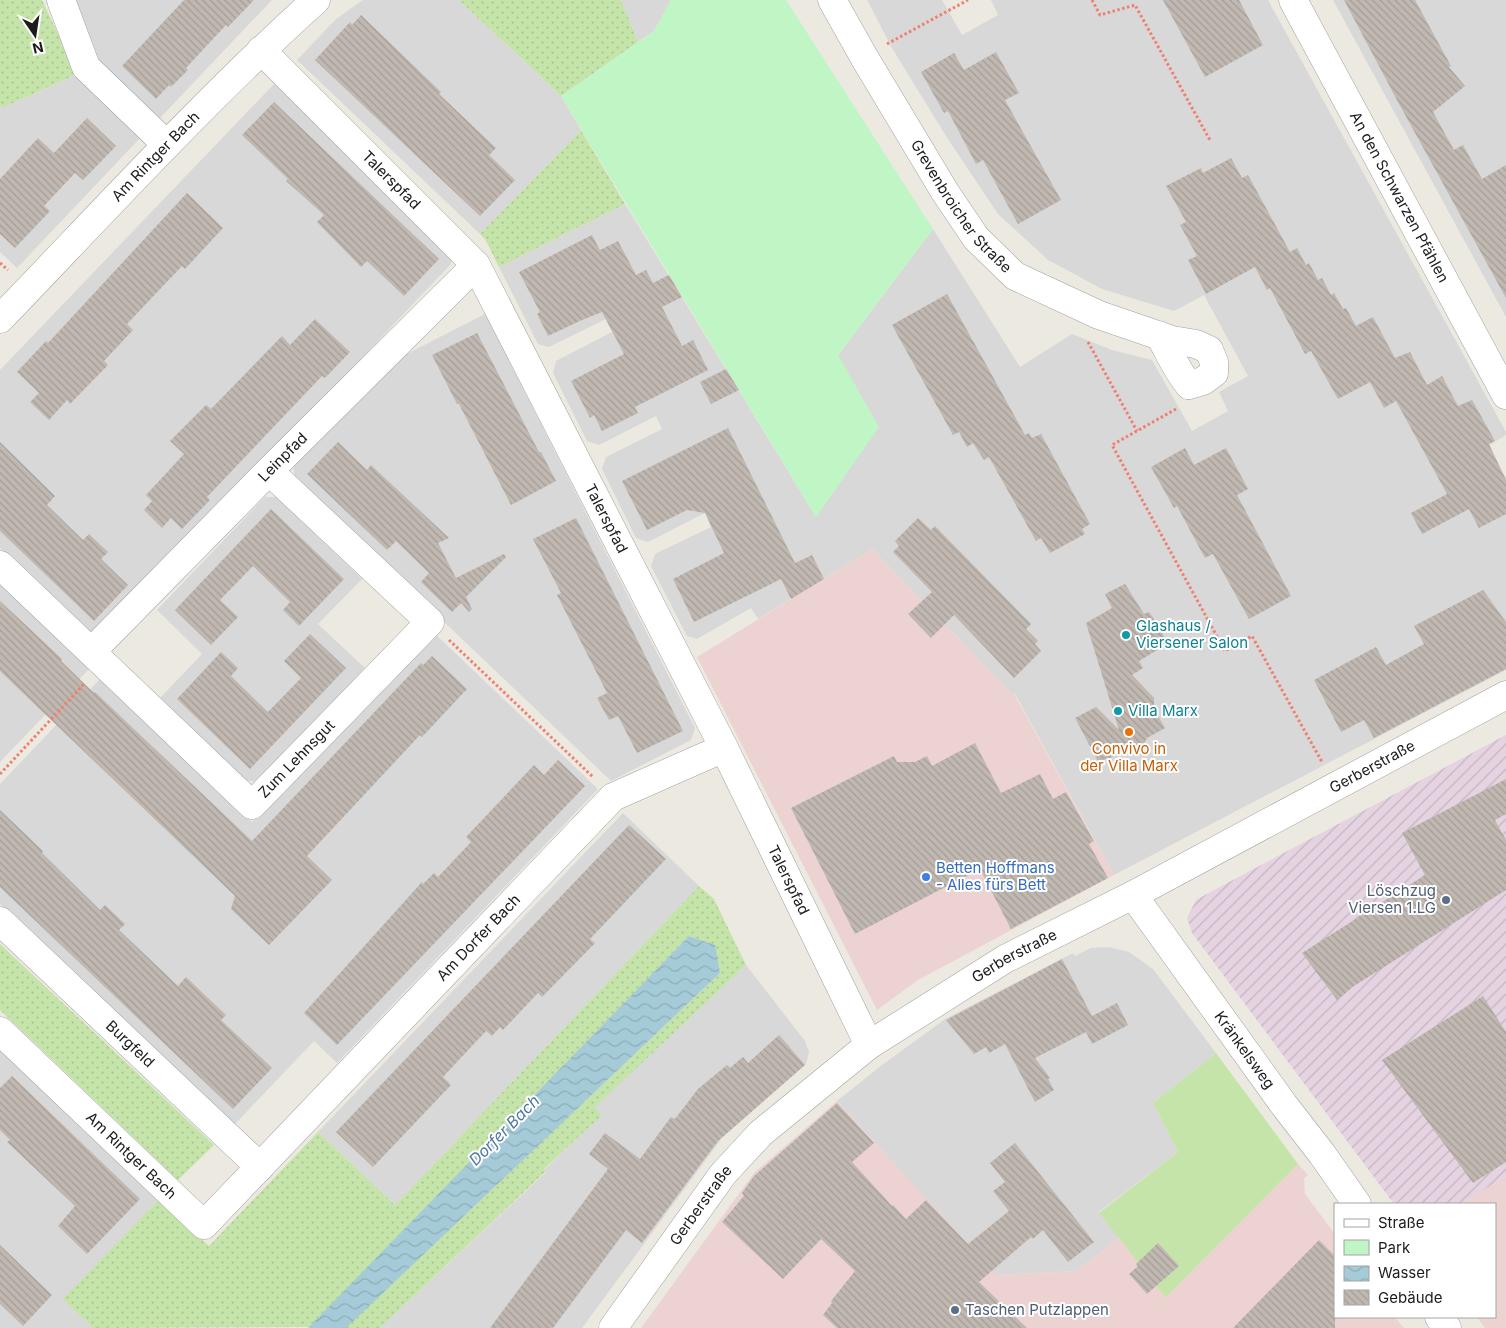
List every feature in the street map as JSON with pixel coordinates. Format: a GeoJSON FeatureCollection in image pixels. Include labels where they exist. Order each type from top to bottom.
{"type":"FeatureCollection","features":[{"type":"Feature","properties":{"kind":"street"},"geometry":{"type":"LineString","coordinates":[[61,0],[86,67],[167,145]]}},
{"type":"Feature","properties":{"kind":"street","name":"Am Rintger Bach"},"geometry":{"type":"LineString","coordinates":[[0,319],[261,50],[316,0]]}},
{"type":"Feature","properties":{"kind":"street","name":"Grevenbroicher Straße"},"geometry":{"type":"LineString","coordinates":[[832,0],[945,192],[976,238],[1015,276],[1099,316],[1172,340],[1196,344],[1209,350],[1214,362],[1214,373],[1203,381],[1196,383]]}},
{"type":"Feature","properties":{"kind":"street","name":"An den Schwarzen Pfählen"},"geometry":{"type":"LineString","coordinates":[[1293,0],[1506,394]]}},
{"type":"Feature","properties":{"kind":"street","name":"Talerspfad"},"geometry":{"type":"LineString","coordinates":[[261,50],[476,266],[724,748],[869,1045]]}},
{"type":"Feature","properties":{"kind":"street","name":"Leinpfad"},"geometry":{"type":"LineString","coordinates":[[98,657],[269,471],[476,266]]}},
{"type":"Feature","properties":{"kind":"street"},"geometry":{"type":"LineString","coordinates":[[269,471],[430,622]]}},
{"type":"Feature","properties":{"kind":"street","name":"Zum Lehnsgut"},"geometry":{"type":"LineString","coordinates":[[0,565],[252,805],[430,622]]}},
{"type":"Feature","properties":{"kind":"street","name":"Gerberstraße"},"geometry":{"type":"LineString","coordinates":[[612,1328],[723,1174],[761,1133],[869,1045],[1000,961],[1133,895],[1506,695]]}},
{"type":"Feature","properties":{"kind":"street","name":"Am Dorfer Bach"},"geometry":{"type":"LineString","coordinates":[[260,1167],[613,797],[724,748]]}},
{"type":"Feature","properties":{"kind":"street","name":"Kränkelsweg"},"geometry":{"type":"LineString","coordinates":[[1133,895],[1356,1203]]}},
{"type":"Feature","properties":{"kind":"street","name":"Burgfeld"},"geometry":{"type":"LineString","coordinates":[[0,922],[260,1167]]}},
{"type":"Feature","properties":{"kind":"street","name":"Am Rintger Bach"},"geometry":{"type":"LineString","coordinates":[[0,1031],[204,1225],[260,1167]]}},
{"type":"Feature","properties":{"kind":"path"},"geometry":{"type":"LineString","coordinates":[[864,57],[968,0]]}},
{"type":"Feature","properties":{"kind":"path"},"geometry":{"type":"LineString","coordinates":[[1092,0],[1100,15],[1136,5],[1211,142]]}},
{"type":"Feature","properties":{"kind":"path"},"geometry":{"type":"LineString","coordinates":[[1065,300],[1137,431]]}},
{"type":"Feature","properties":{"kind":"path"},"geometry":{"type":"LineString","coordinates":[[1196,383],[1194,399],[1112,445],[1225,651],[1252,636],[1336,787]]}},
{"type":"Feature","properties":{"kind":"path"},"geometry":{"type":"LineString","coordinates":[[430,622],[613,797]]}},
{"type":"Feature","properties":{"kind":"path"},"geometry":{"type":"LineString","coordinates":[[0,774],[98,657]]}},
{"type":"Feature","properties":{"kind":"shaded area"},"geometry":{"type":"Polygon","coordinates":[[[77,0],[272,0],[160,118],[97,59],[72,3],[77,0]]]}},
{"type":"Feature","properties":{"kind":"shaded area"},"geometry":{"type":"Polygon","coordinates":[[[363,0],[459,0],[561,96],[581,130],[480,234],[297,60],[336,19],[363,0]]]}},
{"type":"Feature","properties":{"kind":"shaded area"},"geometry":{"type":"Polygon","coordinates":[[[621,0],[671,0],[654,31],[638,42],[621,0]]]}},
{"type":"Feature","properties":{"kind":"shaded area"},"geometry":{"type":"Polygon","coordinates":[[[867,0],[942,0],[962,35],[998,15],[991,0],[1268,0],[1506,432],[1506,435],[1488,446],[1506,478],[1506,670],[1114,875],[1015,694],[1013,695],[872,549],[758,619],[751,608],[697,639],[687,636],[651,566],[655,554],[711,527],[705,513],[648,542],[636,538],[602,469],[606,457],[662,429],[656,416],[599,445],[587,441],[553,373],[556,361],[612,332],[606,319],[549,347],[538,344],[499,267],[625,204],[816,517],[878,427],[838,355],[933,229],[1020,367],[1072,334],[1112,350],[1152,360],[1192,431],[1228,411],[1219,392],[1248,376],[1204,295],[1174,311],[1102,289],[1048,260],[998,214],[946,136],[892,48],[867,0]]]}},
{"type":"Feature","properties":{"kind":"shaded area"},"geometry":{"type":"Polygon","coordinates":[[[1333,0],[1506,0],[1506,317],[1333,0]]]}},
{"type":"Feature","properties":{"kind":"shaded area"},"geometry":{"type":"Polygon","coordinates":[[[77,74],[141,137],[17,268],[0,252],[0,105],[2,108],[77,74]]]}},
{"type":"Feature","properties":{"kind":"shaded area"},"geometry":{"type":"Polygon","coordinates":[[[274,84],[451,253],[451,264],[101,632],[88,632],[0,548],[0,370],[274,84]]]}},
{"type":"Feature","properties":{"kind":"shaded area"},"geometry":{"type":"Polygon","coordinates":[[[485,314],[695,728],[691,740],[611,781],[294,479],[294,466],[395,360],[485,314]]]}},
{"type":"Feature","properties":{"kind":"shaded area"},"geometry":{"type":"Polygon","coordinates":[[[265,497],[276,497],[362,579],[318,624],[365,668],[257,781],[244,781],[159,699],[202,654],[157,610],[265,497]]]}},
{"type":"Feature","properties":{"kind":"shaded area"},"geometry":{"type":"Polygon","coordinates":[[[872,549],[1014,694],[1114,875],[918,980],[877,1010],[697,657],[872,549]]]}},
{"type":"Feature","properties":{"kind":"shaded area"},"geometry":{"type":"Polygon","coordinates":[[[0,583],[89,669],[0,762],[0,583]]]}},
{"type":"Feature","properties":{"kind":"shaded area"},"geometry":{"type":"Polygon","coordinates":[[[433,632],[598,789],[337,1063],[314,1041],[233,1126],[0,904],[0,784],[100,679],[252,822],[433,632]]]}},
{"type":"Feature","properties":{"kind":"shaded area"},"geometry":{"type":"Polygon","coordinates":[[[1506,735],[1506,1176],[1464,1203],[1393,1203],[1192,933],[1187,918],[1196,900],[1506,735]]]}},
{"type":"Feature","properties":{"kind":"shaded area"},"geometry":{"type":"Polygon","coordinates":[[[623,813],[699,886],[395,1205],[318,1132],[623,813]]]}},
{"type":"Feature","properties":{"kind":"shaded area"},"geometry":{"type":"Polygon","coordinates":[[[1109,947],[1129,952],[1153,969],[1216,1053],[1153,1103],[1178,1152],[1099,1212],[1119,1238],[1076,1271],[996,1275],[837,1101],[945,1019],[1073,953],[1075,956],[1091,948],[1109,947]]]}},
{"type":"Feature","properties":{"kind":"shaded area"},"geometry":{"type":"Polygon","coordinates":[[[746,965],[805,1041],[809,1052],[806,1064],[722,1138],[582,1328],[380,1328],[546,1172],[544,1170],[601,1115],[594,1107],[746,965]]]}},
{"type":"Feature","properties":{"kind":"shaded area"},"geometry":{"type":"Polygon","coordinates":[[[0,1047],[159,1199],[64,1299],[93,1328],[0,1328],[0,1047]]]}},
{"type":"Feature","properties":{"kind":"shaded area"},"geometry":{"type":"Polygon","coordinates":[[[837,1101],[997,1275],[1076,1271],[1119,1238],[1166,1297],[1298,1164],[1308,1175],[1304,1178],[1305,1194],[1334,1233],[1334,1318],[1396,1318],[1404,1328],[641,1328],[754,1173],[837,1101]]]}},
{"type":"Feature","properties":{"kind":"shaded area"},"geometry":{"type":"Polygon","coordinates":[[[1506,1176],[1506,1328],[1485,1328],[1478,1318],[1496,1318],[1496,1203],[1464,1203],[1506,1176]]]}},
{"type":"Feature","properties":{"kind":"green space"},"geometry":{"type":"Polygon","coordinates":[[[0,0],[42,0],[77,74],[2,108],[0,105],[0,0]]]}},
{"type":"Feature","properties":{"kind":"green space"},"geometry":{"type":"Polygon","coordinates":[[[459,0],[621,0],[638,42],[561,96],[459,0]]]}},
{"type":"Feature","properties":{"kind":"green space"},"geometry":{"type":"Polygon","coordinates":[[[671,0],[786,0],[933,229],[838,355],[879,427],[816,517],[561,96],[654,31],[671,0]]]}},
{"type":"Feature","properties":{"kind":"green space"},"geometry":{"type":"Polygon","coordinates":[[[581,130],[625,204],[499,267],[485,239],[480,234],[581,130]]]}},
{"type":"Feature","properties":{"kind":"green space"},"geometry":{"type":"Polygon","coordinates":[[[699,886],[714,899],[746,965],[595,1107],[602,1115],[544,1169],[546,1171],[380,1328],[345,1328],[720,973],[714,945],[689,936],[310,1327],[93,1328],[63,1299],[159,1199],[209,1246],[318,1132],[395,1205],[699,886]]]}},
{"type":"Feature","properties":{"kind":"green space"},"geometry":{"type":"Polygon","coordinates":[[[0,944],[214,1145],[178,1180],[0,1010],[0,944]]]}},
{"type":"Feature","properties":{"kind":"green space"},"geometry":{"type":"Polygon","coordinates":[[[1216,1053],[1298,1164],[1166,1297],[1136,1264],[1138,1262],[1099,1213],[1178,1152],[1153,1103],[1216,1053]]]}},
{"type":"Feature","properties":{"kind":"water","name":"Dorfer Bach"},"geometry":{"type":"Polygon","coordinates":[[[689,936],[715,945],[720,973],[346,1328],[308,1328],[689,936]]]}},
{"type":"Feature","properties":{"kind":"building"},"geometry":{"type":"Polygon","coordinates":[[[184,0],[254,0],[228,27],[226,25],[186,68],[188,70],[171,87],[169,85],[156,99],[122,66],[184,0]]]}},
{"type":"Feature","properties":{"kind":"building"},"geometry":{"type":"Polygon","coordinates":[[[1163,0],[1239,0],[1263,45],[1205,77],[1163,0]]]}},
{"type":"Feature","properties":{"kind":"building"},"geometry":{"type":"Polygon","coordinates":[[[1344,0],[1415,0],[1451,66],[1449,67],[1465,86],[1433,112],[1454,150],[1463,145],[1482,179],[1506,165],[1506,298],[1398,102],[1344,0]]]}},
{"type":"Feature","properties":{"kind":"building"},"geometry":{"type":"Polygon","coordinates":[[[361,15],[441,92],[439,94],[496,148],[489,155],[515,180],[480,216],[315,60],[350,22],[352,25],[361,15]]]}},
{"type":"Feature","properties":{"kind":"building"},"geometry":{"type":"Polygon","coordinates":[[[996,52],[1019,93],[1005,100],[1061,200],[1018,224],[983,160],[976,164],[948,111],[944,113],[921,72],[954,53],[964,70],[996,52]]]}},
{"type":"Feature","properties":{"kind":"building"},"geometry":{"type":"Polygon","coordinates":[[[274,102],[439,259],[404,296],[367,261],[361,267],[317,222],[324,215],[286,181],[288,179],[242,135],[274,102]]]}},
{"type":"Feature","properties":{"kind":"building"},"geometry":{"type":"Polygon","coordinates":[[[87,118],[116,146],[83,180],[75,173],[44,206],[50,211],[15,248],[0,234],[0,179],[38,138],[54,153],[87,118]]]}},
{"type":"Feature","properties":{"kind":"building"},"geometry":{"type":"Polygon","coordinates":[[[1231,158],[1242,178],[1248,175],[1290,252],[1297,248],[1306,265],[1309,263],[1318,280],[1322,278],[1331,295],[1334,293],[1343,309],[1346,308],[1356,326],[1373,317],[1395,358],[1410,352],[1427,385],[1442,376],[1458,406],[1472,400],[1495,441],[1489,444],[1506,480],[1506,514],[1479,528],[1469,509],[1422,534],[1411,513],[1447,494],[1396,401],[1384,408],[1370,382],[1338,399],[1311,351],[1305,354],[1270,288],[1267,290],[1255,267],[1206,294],[1188,260],[1197,256],[1180,225],[1186,222],[1166,186],[1201,168],[1203,173],[1231,158]]]}},
{"type":"Feature","properties":{"kind":"building"},"geometry":{"type":"Polygon","coordinates":[[[187,193],[223,228],[185,269],[182,266],[127,324],[133,330],[104,361],[108,365],[70,404],[67,400],[49,420],[30,402],[39,393],[17,372],[46,341],[48,343],[187,193]]]}},
{"type":"Feature","properties":{"kind":"building"},"geometry":{"type":"Polygon","coordinates":[[[592,235],[600,250],[618,241],[636,275],[646,270],[653,283],[669,275],[682,297],[662,307],[682,346],[693,340],[708,370],[635,407],[638,413],[602,431],[594,415],[590,418],[571,381],[624,354],[602,312],[548,336],[537,314],[540,312],[519,272],[592,235]]]}},
{"type":"Feature","properties":{"kind":"building"},"geometry":{"type":"Polygon","coordinates":[[[947,294],[1025,435],[1029,433],[1032,438],[1041,434],[1090,524],[1082,529],[1085,534],[1050,553],[1041,538],[1036,541],[989,457],[984,460],[973,443],[967,447],[959,432],[953,435],[892,325],[947,294]]]}},
{"type":"Feature","properties":{"kind":"building"},"geometry":{"type":"Polygon","coordinates":[[[315,319],[350,352],[325,378],[322,376],[207,497],[210,500],[182,529],[171,518],[162,528],[144,510],[152,501],[146,495],[184,454],[170,441],[206,405],[211,409],[282,336],[290,345],[315,319]]]}},
{"type":"Feature","properties":{"kind":"building"},"geometry":{"type":"Polygon","coordinates":[[[477,333],[556,481],[511,505],[432,355],[477,333]]]}},
{"type":"Feature","properties":{"kind":"building"},"geometry":{"type":"Polygon","coordinates":[[[726,369],[739,390],[711,404],[700,382],[726,369]]]}},
{"type":"Feature","properties":{"kind":"building"},"geometry":{"type":"Polygon","coordinates":[[[728,428],[795,563],[812,555],[824,579],[791,599],[781,579],[694,622],[673,579],[724,553],[705,513],[687,510],[647,530],[622,481],[728,428]]]}},
{"type":"Feature","properties":{"kind":"building"},"geometry":{"type":"Polygon","coordinates":[[[0,442],[55,496],[47,505],[83,540],[89,534],[108,552],[101,559],[128,585],[94,621],[0,531],[0,442]]]}},
{"type":"Feature","properties":{"kind":"building"},"geometry":{"type":"Polygon","coordinates":[[[338,442],[367,470],[371,465],[449,538],[438,543],[456,578],[504,554],[506,557],[466,597],[472,609],[469,612],[461,603],[452,612],[421,582],[429,573],[396,541],[387,550],[307,474],[338,442]]]}},
{"type":"Feature","properties":{"kind":"building"},"geometry":{"type":"Polygon","coordinates":[[[1185,448],[1194,465],[1226,448],[1248,489],[1237,495],[1291,596],[1249,619],[1213,554],[1205,558],[1177,506],[1174,508],[1151,467],[1185,448]]]}},
{"type":"Feature","properties":{"kind":"building"},"geometry":{"type":"Polygon","coordinates":[[[271,509],[344,579],[299,626],[283,610],[290,602],[253,566],[220,600],[238,617],[211,645],[175,610],[271,509]]]}},
{"type":"Feature","properties":{"kind":"building"},"geometry":{"type":"Polygon","coordinates":[[[576,518],[683,731],[637,753],[618,716],[609,720],[597,698],[607,693],[557,595],[561,593],[533,539],[576,518]]]}},
{"type":"Feature","properties":{"kind":"building"},"geometry":{"type":"Polygon","coordinates":[[[918,518],[931,530],[935,526],[1031,624],[1026,629],[1038,641],[1035,644],[1041,651],[1014,678],[954,615],[931,638],[908,614],[932,592],[893,552],[899,546],[895,541],[918,518]]]}},
{"type":"Feature","properties":{"kind":"building"},"geometry":{"type":"Polygon","coordinates":[[[1125,584],[1144,614],[1149,612],[1159,626],[1167,644],[1139,661],[1143,668],[1132,675],[1154,698],[1154,709],[1165,728],[1147,738],[1142,747],[1138,749],[1126,750],[1110,758],[1098,761],[1075,718],[1096,707],[1119,730],[1086,623],[1112,608],[1105,594],[1125,584]]]}},
{"type":"Feature","properties":{"kind":"building"},"geometry":{"type":"Polygon","coordinates":[[[1483,590],[1506,622],[1506,669],[1374,738],[1364,720],[1341,732],[1314,680],[1376,647],[1386,665],[1424,644],[1414,626],[1483,590]]]}},
{"type":"Feature","properties":{"kind":"building"},"geometry":{"type":"Polygon","coordinates":[[[0,601],[62,659],[61,661],[94,693],[252,841],[421,663],[423,665],[432,656],[467,689],[422,737],[420,735],[307,856],[332,880],[269,945],[231,909],[235,896],[0,671],[0,601]]]}},
{"type":"Feature","properties":{"kind":"building"},"geometry":{"type":"Polygon","coordinates":[[[310,634],[346,668],[250,769],[177,699],[221,652],[238,668],[231,676],[268,712],[301,678],[284,661],[310,634]]]}},
{"type":"Feature","properties":{"kind":"building"},"geometry":{"type":"Polygon","coordinates":[[[975,743],[1001,793],[1040,774],[1053,799],[1066,792],[1094,841],[1089,844],[1108,878],[1011,929],[980,869],[855,934],[791,808],[894,756],[897,762],[915,762],[927,756],[932,766],[975,743]]]}},
{"type":"Feature","properties":{"kind":"building"},"geometry":{"type":"Polygon","coordinates":[[[558,760],[585,786],[337,1045],[304,1013],[422,882],[423,884],[434,873],[438,877],[471,842],[466,837],[534,765],[544,775],[558,760]]]}},
{"type":"Feature","properties":{"kind":"building"},"geometry":{"type":"Polygon","coordinates":[[[1506,779],[1506,814],[1495,820],[1506,840],[1506,890],[1354,986],[1337,1000],[1302,953],[1425,875],[1402,833],[1506,779]]]}},
{"type":"Feature","properties":{"kind":"building"},"geometry":{"type":"Polygon","coordinates":[[[0,810],[100,910],[105,905],[125,924],[119,930],[178,986],[186,977],[226,1015],[221,1020],[272,1068],[233,1109],[0,887],[0,810]]]}},
{"type":"Feature","properties":{"kind":"building"},"geometry":{"type":"Polygon","coordinates":[[[629,825],[666,859],[590,939],[595,943],[542,997],[538,993],[503,1030],[500,1027],[492,1036],[486,1031],[443,1077],[451,1085],[373,1167],[336,1132],[629,825]]]}},
{"type":"Feature","properties":{"kind":"building"},"geometry":{"type":"Polygon","coordinates":[[[1062,959],[1092,1016],[1117,1003],[1128,1025],[1092,1044],[1086,1032],[1035,1058],[1050,1078],[1048,1079],[1054,1090],[1035,1102],[1005,1044],[989,1053],[986,1047],[974,1054],[946,1020],[1062,959]]]}},
{"type":"Feature","properties":{"kind":"building"},"geometry":{"type":"Polygon","coordinates":[[[1483,996],[1506,1032],[1506,1162],[1473,1183],[1382,1060],[1483,996]]]}},
{"type":"Feature","properties":{"kind":"building"},"geometry":{"type":"Polygon","coordinates":[[[779,1035],[805,1065],[718,1141],[642,1243],[626,1230],[553,1328],[490,1328],[608,1169],[589,1154],[605,1133],[640,1159],[671,1117],[675,1119],[698,1089],[727,1065],[730,1068],[743,1057],[748,1063],[779,1035]]]}},
{"type":"Feature","properties":{"kind":"building"},"geometry":{"type":"Polygon","coordinates":[[[12,1076],[140,1199],[87,1254],[58,1226],[75,1206],[7,1142],[10,1140],[0,1130],[0,1088],[12,1076]]]}},
{"type":"Feature","properties":{"kind":"building"},"geometry":{"type":"Polygon","coordinates":[[[837,1103],[874,1143],[852,1162],[892,1206],[906,1219],[926,1200],[968,1244],[1009,1211],[993,1191],[1005,1182],[990,1163],[1015,1143],[1094,1242],[1068,1262],[1043,1230],[1033,1239],[1031,1237],[979,1282],[1027,1328],[837,1328],[823,1315],[832,1303],[831,1301],[855,1271],[821,1239],[783,1279],[722,1222],[744,1196],[742,1193],[754,1176],[837,1103]]]}},
{"type":"Feature","properties":{"kind":"building"},"geometry":{"type":"Polygon","coordinates":[[[1319,1240],[1334,1255],[1335,1328],[1233,1328],[1319,1240]]]}},
{"type":"Feature","properties":{"kind":"building"},"geometry":{"type":"Polygon","coordinates":[[[1158,1243],[1179,1266],[1147,1294],[1129,1274],[1138,1266],[1136,1264],[1158,1243]]]}},
{"type":"Feature","properties":{"kind":"building"},"geometry":{"type":"Polygon","coordinates":[[[0,1245],[52,1295],[23,1326],[0,1304],[0,1245]]]}},
{"type":"Feature","properties":{"kind":"place","name":"Glashaus / Viersener Salon"},"geometry":{"type":"Point","coordinates":[1126,635]}},
{"type":"Feature","properties":{"kind":"place","name":"Villa Marx"},"geometry":{"type":"Point","coordinates":[1118,711]}},
{"type":"Feature","properties":{"kind":"place","name":"Convivo in der Villa Marx"},"geometry":{"type":"Point","coordinates":[1129,732]}},
{"type":"Feature","properties":{"kind":"place","name":"Betten Hoffmans - Alles fürs Bett"},"geometry":{"type":"Point","coordinates":[926,877]}},
{"type":"Feature","properties":{"kind":"place","name":"Löschzug Viersen 1.LG"},"geometry":{"type":"Point","coordinates":[1446,900]}},
{"type":"Feature","properties":{"kind":"place","name":"Taschen Putzlappen"},"geometry":{"type":"Point","coordinates":[955,1310]}}]}
